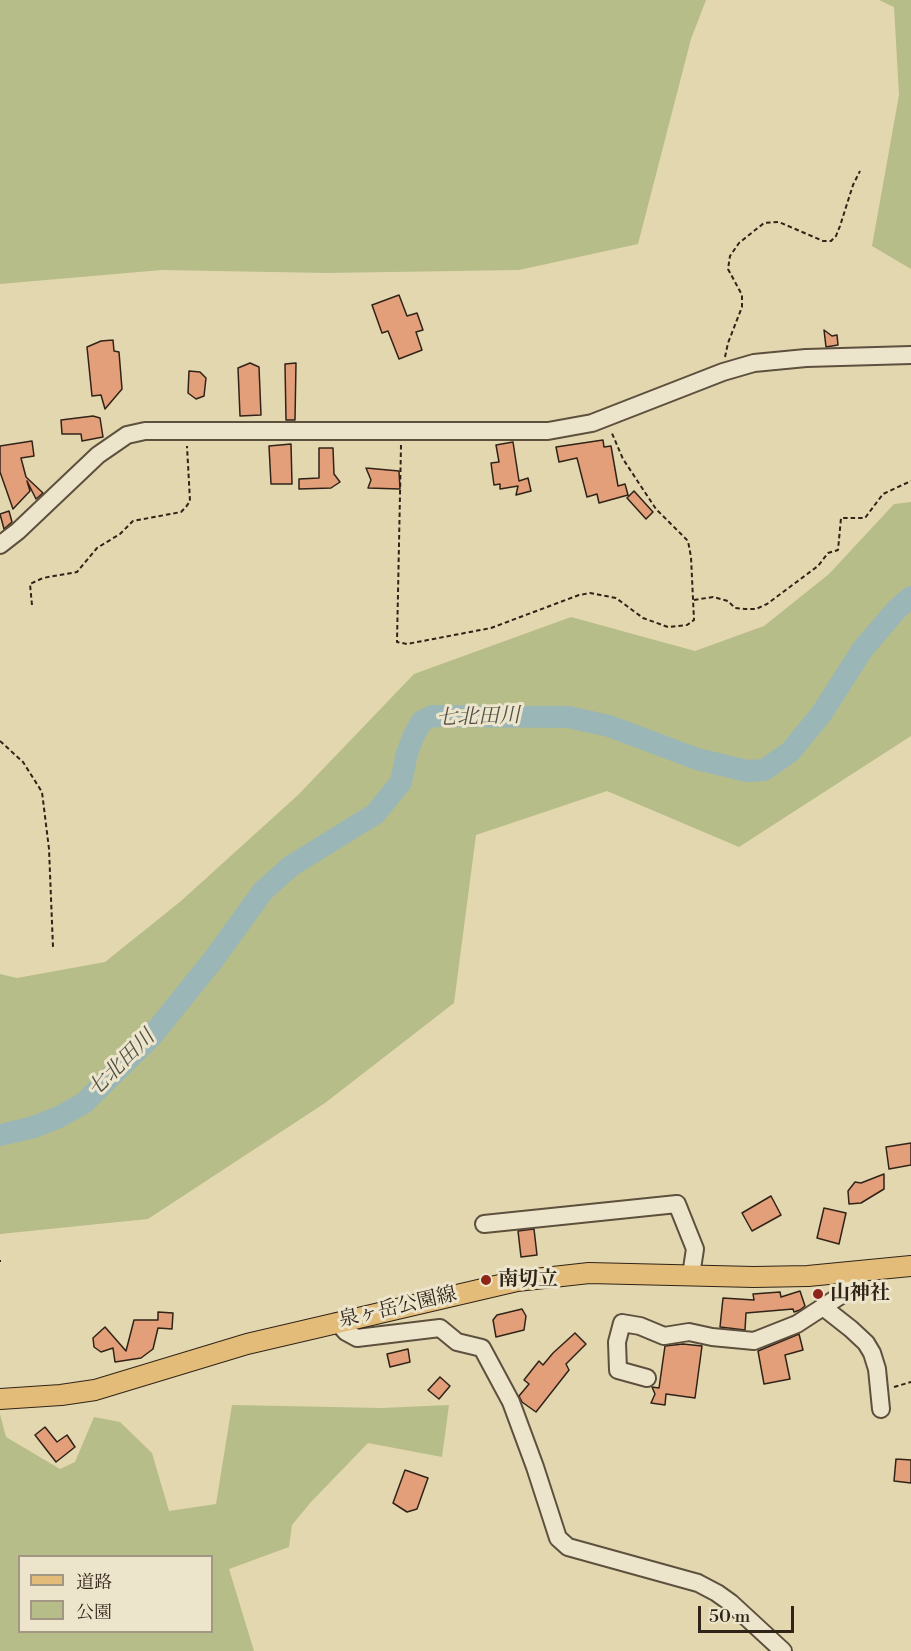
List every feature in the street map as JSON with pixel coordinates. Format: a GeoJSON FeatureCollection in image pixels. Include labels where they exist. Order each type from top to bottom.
{"type":"FeatureCollection","features":[{"type":"Feature","properties":{"kind":"main road","name":"泉ヶ岳公園線"},"geometry":{"type":"LineString","coordinates":[[0,1399],[95,1390],[247,1344],[517,1281],[589,1273],[765,1277],[856,1273],[911,1266]]}},
{"type":"Feature","properties":{"kind":"street"},"geometry":{"type":"LineString","coordinates":[[0,545],[111,444],[128,435],[145,431],[548,431],[602,420],[723,372],[754,363],[796,359],[911,356]]}},
{"type":"Feature","properties":{"kind":"street"},"geometry":{"type":"LineString","coordinates":[[484,1224],[677,1204],[695,1249],[691,1275]]}},
{"type":"Feature","properties":{"kind":"street"},"geometry":{"type":"LineString","coordinates":[[647,1378],[618,1370],[617,1342],[622,1323],[639,1326],[664,1336],[689,1332],[754,1341],[797,1324],[849,1290],[856,1273]]}},
{"type":"Feature","properties":{"kind":"street"},"geometry":{"type":"LineString","coordinates":[[823,1307],[866,1343],[872,1353],[877,1369],[881,1409]]}},
{"type":"Feature","properties":{"kind":"street"},"geometry":{"type":"LineString","coordinates":[[337,1322],[346,1332],[357,1338],[440,1328],[457,1342],[482,1348],[511,1402],[558,1538],[568,1548],[698,1583],[731,1603],[783,1651]]}},
{"type":"Feature","properties":{"kind":"path"},"geometry":{"type":"LineString","coordinates":[[723,372],[728,344],[742,307],[742,295],[728,269],[730,256],[739,243],[765,223],[779,222],[823,241],[831,241],[836,236],[853,184],[860,171]]}},
{"type":"Feature","properties":{"kind":"path"},"geometry":{"type":"LineString","coordinates":[[401,432],[397,642],[407,644],[491,628],[590,593],[616,598],[643,618],[668,627],[687,626],[694,620],[688,541],[656,509],[623,459],[612,432],[602,420]]}},
{"type":"Feature","properties":{"kind":"path"},"geometry":{"type":"LineString","coordinates":[[32,605],[30,584],[43,578],[77,572],[97,548],[120,534],[133,521],[181,512],[186,507],[190,501],[186,430]]}},
{"type":"Feature","properties":{"kind":"path"},"geometry":{"type":"LineString","coordinates":[[694,600],[713,597],[728,601],[735,608],[745,609],[756,609],[767,604],[818,566],[828,553],[838,550],[841,518],[865,518],[883,494],[911,480]]}},
{"type":"Feature","properties":{"kind":"path"},"geometry":{"type":"LineString","coordinates":[[0,741],[23,762],[42,792],[49,849],[53,947]]}},
{"type":"Feature","properties":{"kind":"path"},"geometry":{"type":"LineString","coordinates":[[879,1391],[911,1382]]}},
{"type":"Feature","properties":{"kind":"green space"},"geometry":{"type":"Polygon","coordinates":[[[0,0],[706,0],[691,39],[638,244],[519,270],[327,273],[162,270],[0,284],[0,0]]]}},
{"type":"Feature","properties":{"kind":"green space"},"geometry":{"type":"Polygon","coordinates":[[[879,0],[911,0],[911,269],[872,246],[899,95],[894,7],[879,0]]]}},
{"type":"Feature","properties":{"kind":"green space"},"geometry":{"type":"Polygon","coordinates":[[[911,502],[911,736],[739,847],[607,791],[476,835],[454,1003],[325,1103],[148,1219],[0,1234],[0,974],[17,978],[105,962],[181,901],[298,795],[414,674],[571,617],[695,651],[764,626],[829,574],[894,504],[911,502]]]}},
{"type":"Feature","properties":{"kind":"green space"},"geometry":{"type":"Polygon","coordinates":[[[232,1405],[382,1408],[449,1405],[442,1457],[368,1443],[292,1525],[289,1547],[229,1569],[254,1651],[0,1651],[0,1414],[6,1437],[60,1469],[75,1462],[94,1417],[120,1422],[152,1453],[169,1511],[216,1504],[232,1405]]]}},
{"type":"Feature","properties":{"kind":"building"},"geometry":{"type":"Polygon","coordinates":[[[399,295],[407,316],[417,313],[423,330],[416,332],[422,350],[399,359],[388,331],[382,333],[372,305],[399,295]]]}},
{"type":"Feature","properties":{"kind":"building"},"geometry":{"type":"Polygon","coordinates":[[[824,330],[832,336],[837,335],[838,345],[826,347],[824,330]]]}},
{"type":"Feature","properties":{"kind":"building"},"geometry":{"type":"Polygon","coordinates":[[[113,340],[114,351],[119,352],[122,389],[105,409],[101,395],[92,396],[87,347],[101,341],[113,340]]]}},
{"type":"Feature","properties":{"kind":"building"},"geometry":{"type":"Polygon","coordinates":[[[250,363],[259,367],[261,415],[240,416],[238,368],[250,363]]]}},
{"type":"Feature","properties":{"kind":"building"},"geometry":{"type":"Polygon","coordinates":[[[296,363],[295,420],[286,420],[285,364],[296,363]]]}},
{"type":"Feature","properties":{"kind":"building"},"geometry":{"type":"Polygon","coordinates":[[[189,371],[200,372],[206,378],[204,396],[196,399],[188,393],[189,371]]]}},
{"type":"Feature","properties":{"kind":"building"},"geometry":{"type":"Polygon","coordinates":[[[93,416],[100,418],[103,437],[82,441],[81,434],[62,434],[61,420],[93,416]]]}},
{"type":"Feature","properties":{"kind":"building"},"geometry":{"type":"Polygon","coordinates":[[[603,440],[604,447],[611,446],[618,486],[625,484],[628,495],[599,503],[597,494],[587,497],[577,458],[559,462],[556,447],[603,440]]]}},
{"type":"Feature","properties":{"kind":"building"},"geometry":{"type":"Polygon","coordinates":[[[32,441],[34,456],[21,458],[26,477],[43,493],[36,499],[27,481],[30,491],[13,509],[0,472],[0,446],[32,441]]]}},
{"type":"Feature","properties":{"kind":"building"},"geometry":{"type":"Polygon","coordinates":[[[513,442],[519,481],[528,478],[531,491],[516,495],[518,486],[500,489],[500,484],[494,485],[491,463],[499,462],[496,445],[513,442]]]}},
{"type":"Feature","properties":{"kind":"building"},"geometry":{"type":"Polygon","coordinates":[[[291,444],[292,484],[271,484],[269,446],[291,444]]]}},
{"type":"Feature","properties":{"kind":"building"},"geometry":{"type":"Polygon","coordinates":[[[319,448],[333,448],[334,474],[340,482],[331,488],[299,489],[299,479],[319,478],[319,448]]]}},
{"type":"Feature","properties":{"kind":"building"},"geometry":{"type":"Polygon","coordinates":[[[366,468],[399,471],[400,489],[368,488],[371,480],[366,468]]]}},
{"type":"Feature","properties":{"kind":"building"},"geometry":{"type":"Polygon","coordinates":[[[634,491],[653,512],[646,519],[627,498],[634,491]]]}},
{"type":"Feature","properties":{"kind":"building"},"geometry":{"type":"Polygon","coordinates":[[[9,511],[12,522],[4,529],[0,514],[9,511]]]}},
{"type":"Feature","properties":{"kind":"building"},"geometry":{"type":"Polygon","coordinates":[[[911,1143],[911,1165],[889,1169],[886,1147],[911,1143]]]}},
{"type":"Feature","properties":{"kind":"building"},"geometry":{"type":"Polygon","coordinates":[[[884,1174],[884,1189],[861,1203],[849,1204],[848,1191],[855,1182],[861,1183],[884,1174]]]}},
{"type":"Feature","properties":{"kind":"building"},"geometry":{"type":"Polygon","coordinates":[[[771,1196],[781,1215],[752,1231],[742,1213],[771,1196]]]}},
{"type":"Feature","properties":{"kind":"building"},"geometry":{"type":"Polygon","coordinates":[[[824,1208],[846,1213],[839,1244],[817,1238],[824,1208]]]}},
{"type":"Feature","properties":{"kind":"building"},"geometry":{"type":"Polygon","coordinates":[[[534,1229],[537,1255],[521,1257],[518,1231],[534,1229]]]}},
{"type":"Feature","properties":{"kind":"building"},"geometry":{"type":"Polygon","coordinates":[[[800,1291],[805,1306],[800,1310],[746,1313],[745,1330],[720,1327],[723,1298],[754,1300],[753,1294],[780,1292],[781,1297],[800,1291]]]}},
{"type":"Feature","properties":{"kind":"building"},"geometry":{"type":"Polygon","coordinates":[[[522,1309],[526,1316],[524,1330],[496,1337],[493,1320],[497,1315],[522,1309]]]}},
{"type":"Feature","properties":{"kind":"building"},"geometry":{"type":"Polygon","coordinates":[[[158,1312],[173,1313],[172,1329],[158,1328],[153,1349],[141,1358],[115,1362],[113,1348],[101,1352],[94,1347],[93,1338],[105,1327],[126,1351],[134,1320],[158,1320],[158,1312]]]}},
{"type":"Feature","properties":{"kind":"building"},"geometry":{"type":"Polygon","coordinates":[[[575,1333],[586,1344],[566,1364],[569,1370],[536,1412],[522,1402],[519,1396],[529,1384],[524,1380],[539,1361],[543,1365],[575,1333]]]}},
{"type":"Feature","properties":{"kind":"building"},"geometry":{"type":"Polygon","coordinates":[[[799,1334],[803,1350],[785,1355],[790,1379],[764,1384],[758,1351],[799,1334]]]}},
{"type":"Feature","properties":{"kind":"building"},"geometry":{"type":"Polygon","coordinates":[[[683,1344],[702,1346],[695,1398],[666,1394],[665,1405],[651,1403],[655,1394],[652,1387],[659,1388],[665,1346],[683,1344]]]}},
{"type":"Feature","properties":{"kind":"building"},"geometry":{"type":"Polygon","coordinates":[[[408,1349],[410,1362],[390,1367],[387,1354],[408,1349]]]}},
{"type":"Feature","properties":{"kind":"building"},"geometry":{"type":"Polygon","coordinates":[[[440,1377],[450,1386],[439,1399],[428,1390],[440,1377]]]}},
{"type":"Feature","properties":{"kind":"building"},"geometry":{"type":"Polygon","coordinates":[[[45,1427],[57,1442],[67,1435],[75,1447],[56,1462],[35,1435],[45,1427]]]}},
{"type":"Feature","properties":{"kind":"building"},"geometry":{"type":"Polygon","coordinates":[[[896,1459],[911,1460],[911,1483],[894,1481],[896,1459]]]}},
{"type":"Feature","properties":{"kind":"building"},"geometry":{"type":"Polygon","coordinates":[[[405,1470],[428,1478],[417,1509],[407,1512],[393,1503],[405,1470]]]}},
{"type":"Feature","properties":{"kind":"waterway","name":"七北田川"},"geometry":{"type":"LineString","coordinates":[[0,1135],[34,1127],[59,1117],[84,1103],[151,1037],[213,960],[263,891],[291,866],[375,814],[401,782],[407,753],[422,721],[432,716],[568,717],[609,726],[697,759],[747,771],[764,770],[790,752],[822,713],[862,650],[897,609],[911,597]]}},
{"type":"Feature","properties":{"kind":"place","name":"南切立"},"geometry":{"type":"Point","coordinates":[486,1280]}},
{"type":"Feature","properties":{"kind":"place","name":"山神社"},"geometry":{"type":"Point","coordinates":[818,1294]}}]}
